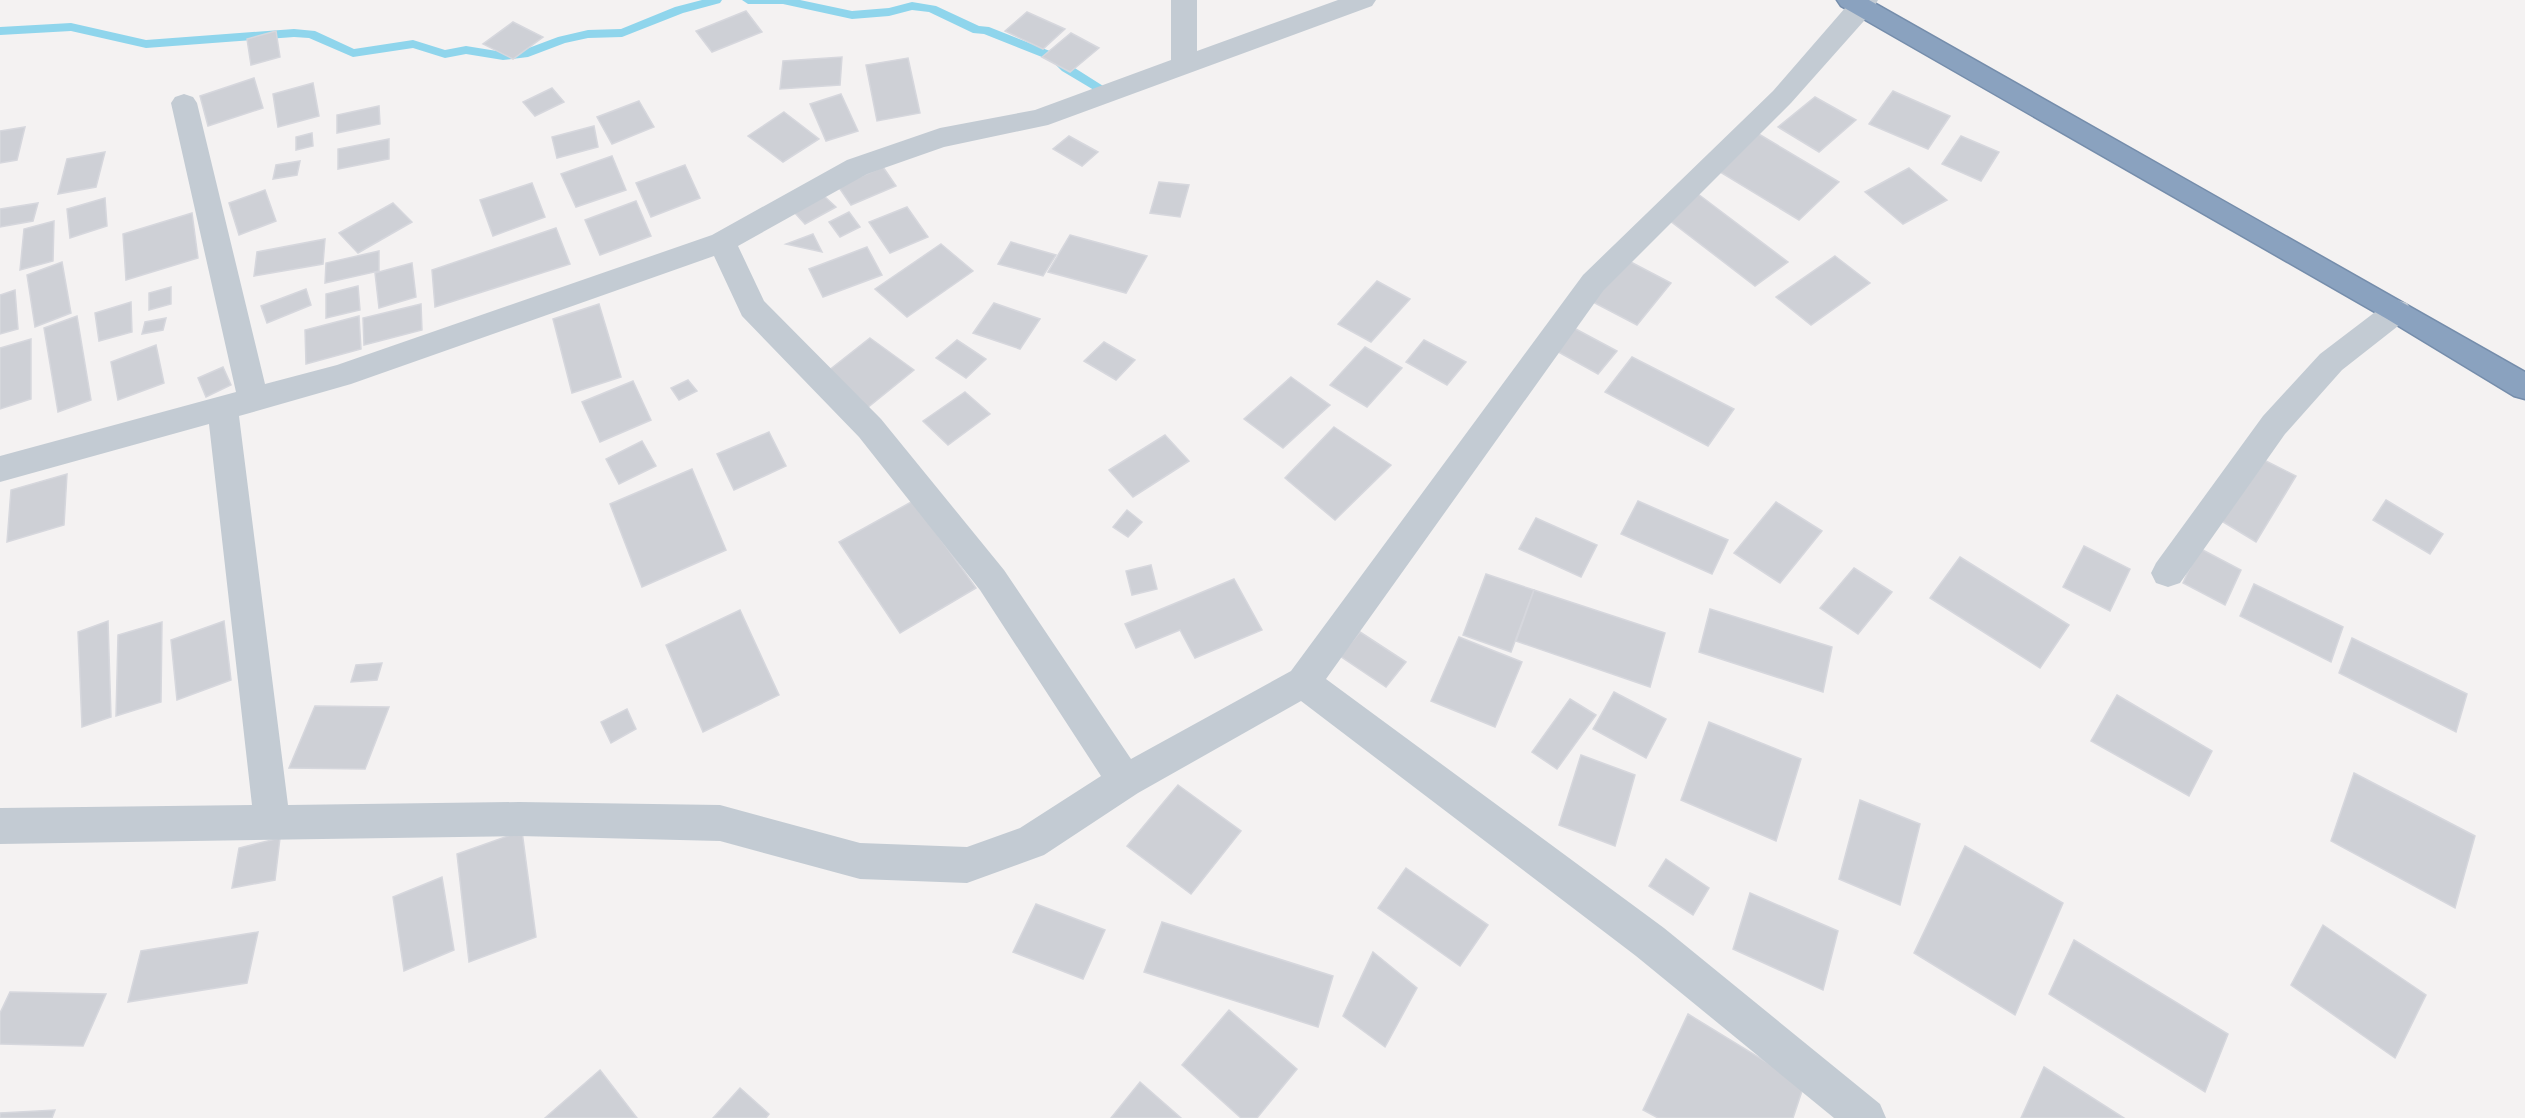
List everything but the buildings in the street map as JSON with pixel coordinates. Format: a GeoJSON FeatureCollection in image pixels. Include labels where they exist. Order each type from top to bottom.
{"type":"FeatureCollection","features":[{"type":"Feature","properties":{"kind":"highway"},"geometry":{"type":"LineString","coordinates":[[1859,2],[2525,387]]}},
{"type":"Feature","properties":{"kind":"street"},"geometry":{"type":"LineString","coordinates":[[1184,0],[1184,66]]}},
{"type":"Feature","properties":{"kind":"street"},"geometry":{"type":"LineString","coordinates":[[0,469],[340,376],[722,242],[857,167],[940,138],[1039,118],[1363,0]]}},
{"type":"Feature","properties":{"kind":"street"},"geometry":{"type":"LineString","coordinates":[[0,826],[519,819],[720,822],[860,861],[967,865],[1031,842],[1125,781],[1303,682],[1593,283],[1782,97],[1859,2]]}},
{"type":"Feature","properties":{"kind":"street"},"geometry":{"type":"LineString","coordinates":[[184,103],[238,404],[272,822]]}},
{"type":"Feature","properties":{"kind":"street"},"geometry":{"type":"LineString","coordinates":[[722,242],[752,308],[870,428],[985,571],[1125,781]]}},
{"type":"Feature","properties":{"kind":"street"},"geometry":{"type":"LineString","coordinates":[[2168,573],[2274,425],[2331,362],[2397,311]]}},
{"type":"Feature","properties":{"kind":"street"},"geometry":{"type":"LineString","coordinates":[[1303,682],[1650,942],[1866,1118]]}},
{"type":"Feature","properties":{"kind":"waterway"},"geometry":{"type":"LineString","coordinates":[[0,31],[71,27],[146,44],[294,33],[311,34],[353,53],[413,44],[445,54],[466,50],[503,56],[528,53],[562,40],[588,34],[622,33],[679,10],[716,0]]}},
{"type":"Feature","properties":{"kind":"waterway"},"geometry":{"type":"LineString","coordinates":[[748,0],[783,0],[852,15],[889,12],[912,6],[932,9],[977,30],[985,30],[1056,58],[1066,68],[1113,96]]}}]}
